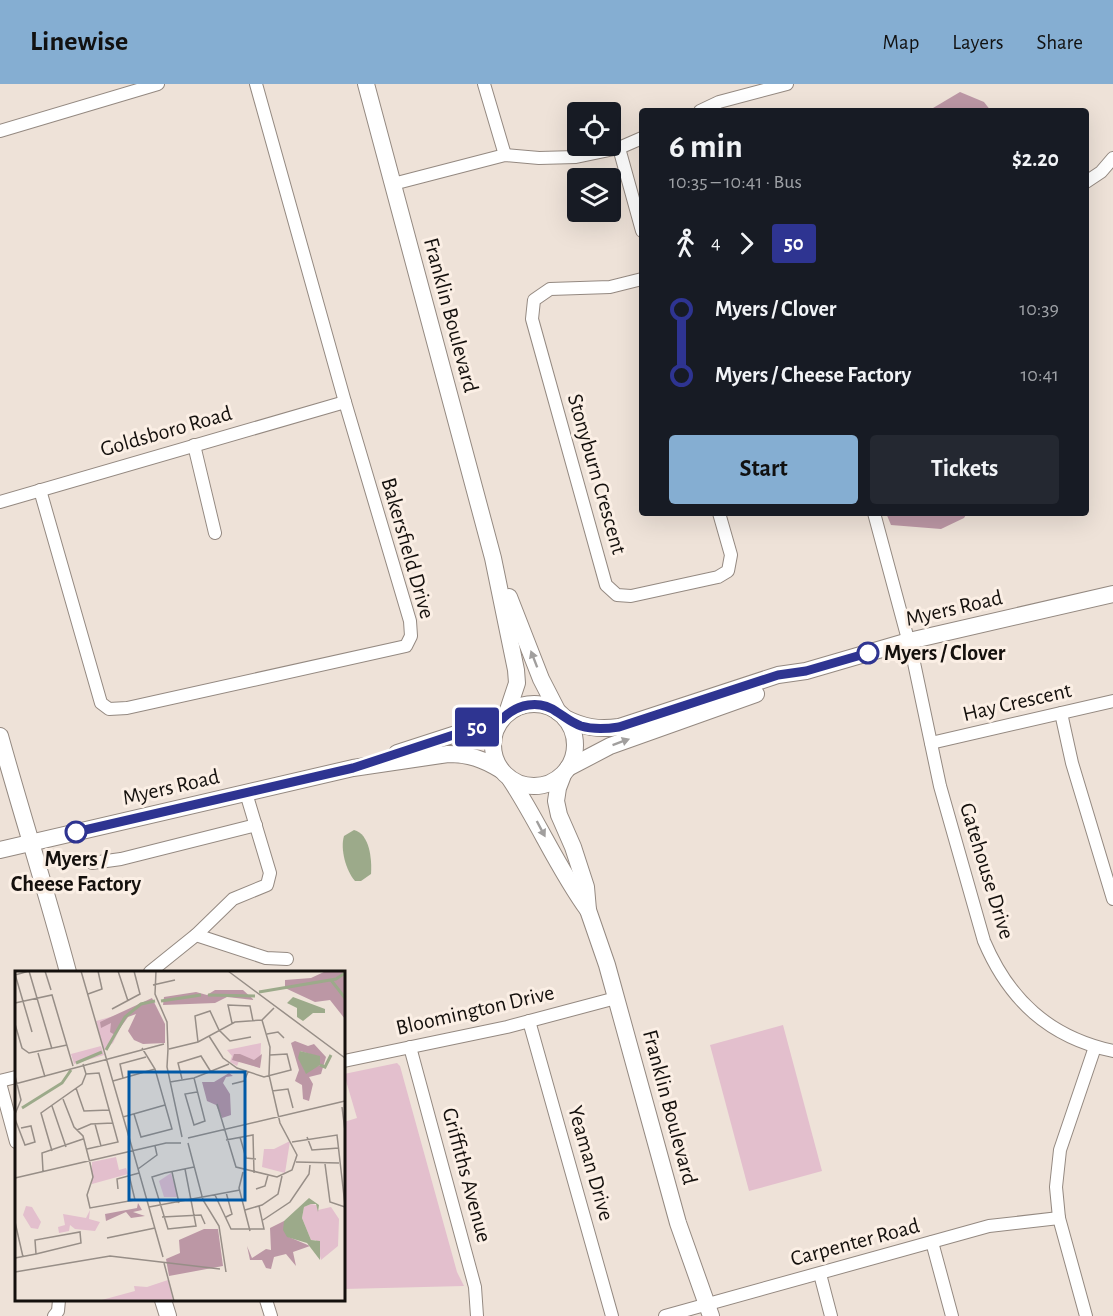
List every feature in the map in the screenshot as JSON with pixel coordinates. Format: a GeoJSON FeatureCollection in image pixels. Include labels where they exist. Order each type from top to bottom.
{"type":"FeatureCollection","features":[{"type":"Feature","properties":{"kind":"main road","name":"Franklin Boulevard"},"geometry":{"type":"LineString","coordinates":[[366,84],[493,558],[517,683],[504,716]]}},
{"type":"Feature","properties":{"kind":"main road","name":"Franklin Boulevard"},"geometry":{"type":"LineString","coordinates":[[493,558],[542,679],[562,715]]}},
{"type":"Feature","properties":{"kind":"main road","name":"Myers Road"},"geometry":{"type":"LineString","coordinates":[[562,715],[580,726],[597,729],[619,727],[778,675],[806,671],[909,641],[1113,594]]}},
{"type":"Feature","properties":{"kind":"main road","name":"Myers Road"},"geometry":{"type":"LineString","coordinates":[[566,771],[610,746],[781,685],[806,671]]}},
{"type":"Feature","properties":{"kind":"main road"},"geometry":{"type":"LineString","coordinates":[[532,704],[546,706],[562,715],[572,730],[575,743],[574,756],[566,771],[551,783],[537,786],[523,785],[505,775],[495,760],[493,739],[496,728],[504,716],[519,706],[532,704]]}},
{"type":"Feature","properties":{"kind":"main road","name":"Myers Road"},"geometry":{"type":"LineString","coordinates":[[353,768],[504,716]]}},
{"type":"Feature","properties":{"kind":"main road"},"geometry":{"type":"LineString","coordinates":[[0,736],[51,905],[68,971]]}},
{"type":"Feature","properties":{"kind":"main road","name":"Myers Road"},"geometry":{"type":"LineString","coordinates":[[0,850],[353,768],[448,754],[463,754],[483,759],[505,775]]}},
{"type":"Feature","properties":{"kind":"main road","name":"Franklin Boulevard"},"geometry":{"type":"LineString","coordinates":[[566,771],[558,788],[556,801],[586,887],[588,910],[616,998],[678,1223],[708,1310]]}},
{"type":"Feature","properties":{"kind":"main road","name":"Franklin Boulevard"},"geometry":{"type":"LineString","coordinates":[[505,775],[533,814],[574,891],[588,910]]}},
{"type":"Feature","properties":{"kind":"main road"},"geometry":{"type":"LineString","coordinates":[[164,1301],[168,1316]]}},
{"type":"Feature","properties":{"kind":"street"},"geometry":{"type":"LineString","coordinates":[[0,130],[158,84]]}},
{"type":"Feature","properties":{"kind":"street","name":"Bakersfield Drive"},"geometry":{"type":"LineString","coordinates":[[40,490],[101,703],[108,709],[127,708],[406,646],[411,636],[410,621],[345,402],[256,84]]}},
{"type":"Feature","properties":{"kind":"street"},"geometry":{"type":"LineString","coordinates":[[484,84],[505,155]]}},
{"type":"Feature","properties":{"kind":"street"},"geometry":{"type":"LineString","coordinates":[[706,108],[719,102],[782,85]]}},
{"type":"Feature","properties":{"kind":"street"},"geometry":{"type":"LineString","coordinates":[[621,147],[639,139]]}},
{"type":"Feature","properties":{"kind":"street"},"geometry":{"type":"LineString","coordinates":[[393,184],[505,155],[539,158],[581,156]]}},
{"type":"Feature","properties":{"kind":"street"},"geometry":{"type":"LineString","coordinates":[[621,155],[639,220]]}},
{"type":"Feature","properties":{"kind":"street"},"geometry":{"type":"LineString","coordinates":[[1089,180],[1101,172],[1113,158]]}},
{"type":"Feature","properties":{"kind":"street","name":"Stonyburn Crescent"},"geometry":{"type":"LineString","coordinates":[[639,280],[610,287],[550,290],[534,300],[532,320],[606,585],[616,595],[631,596],[717,577],[728,571],[731,555],[720,516]]}},
{"type":"Feature","properties":{"kind":"street","name":"Goldsboro Road"},"geometry":{"type":"LineString","coordinates":[[0,502],[345,402]]}},
{"type":"Feature","properties":{"kind":"street"},"geometry":{"type":"LineString","coordinates":[[194,446],[215,533]]}},
{"type":"Feature","properties":{"kind":"street","name":"Gatehouse Drive"},"geometry":{"type":"LineString","coordinates":[[875,516],[909,641],[948,818],[984,941],[994,965],[1024,1005],[1044,1022],[1095,1047],[1113,1051]]}},
{"type":"Feature","properties":{"kind":"street","name":"Hay Crescent"},"geometry":{"type":"LineString","coordinates":[[931,743],[1113,701]]}},
{"type":"Feature","properties":{"kind":"street"},"geometry":{"type":"LineString","coordinates":[[1061,713],[1072,763],[1113,898]]}},
{"type":"Feature","properties":{"kind":"street"},"geometry":{"type":"LineString","coordinates":[[151,971],[196,935],[233,899],[267,885],[270,873],[246,793]]}},
{"type":"Feature","properties":{"kind":"street"},"geometry":{"type":"LineString","coordinates":[[92,863],[121,859],[256,825]]}},
{"type":"Feature","properties":{"kind":"street"},"geometry":{"type":"LineString","coordinates":[[196,935],[266,958],[287,959]]}},
{"type":"Feature","properties":{"kind":"street","name":"Bloomington Drive"},"geometry":{"type":"LineString","coordinates":[[345,1061],[530,1020],[616,998]]}},
{"type":"Feature","properties":{"kind":"street","name":"Yeaman Drive"},"geometry":{"type":"LineString","coordinates":[[530,1020],[612,1316]]}},
{"type":"Feature","properties":{"kind":"street","name":"Griffiths Avenue"},"geometry":{"type":"LineString","coordinates":[[410,1047],[473,1278],[477,1316]]}},
{"type":"Feature","properties":{"kind":"street"},"geometry":{"type":"LineString","coordinates":[[1086,1316],[1059,1218],[1056,1186],[1060,1150],[1095,1047]]}},
{"type":"Feature","properties":{"kind":"street"},"geometry":{"type":"LineString","coordinates":[[15,1077],[0,1082],[15,1138]]}},
{"type":"Feature","properties":{"kind":"street","name":"Carpenter Road"},"geometry":{"type":"LineString","coordinates":[[665,1316],[708,1310],[820,1274],[989,1226],[1059,1218]]}},
{"type":"Feature","properties":{"kind":"street"},"geometry":{"type":"LineString","coordinates":[[932,1242],[952,1316]]}},
{"type":"Feature","properties":{"kind":"street"},"geometry":{"type":"LineString","coordinates":[[820,1274],[831,1316]]}},
{"type":"Feature","properties":{"kind":"street"},"geometry":{"type":"LineString","coordinates":[[54,1316],[58,1311],[59,1301]]}},
{"type":"Feature","properties":{"kind":"street"},"geometry":{"type":"LineString","coordinates":[[267,1301],[271,1316]]}},
{"type":"Feature","properties":{"kind":"shaded area"},"geometry":{"type":"Polygon","coordinates":[[[960,92],[984,102],[989,108],[933,108],[960,92]]]}},
{"type":"Feature","properties":{"kind":"shaded area"},"geometry":{"type":"Polygon","coordinates":[[[887,516],[965,516],[941,529],[891,525],[887,516]]]}},
{"type":"Feature","properties":{"kind":"shaded area"},"geometry":{"type":"Polygon","coordinates":[[[354,830],[359,832],[367,842],[371,862],[371,874],[361,881],[355,881],[352,877],[343,853],[344,836],[354,830]]]}},
{"type":"Feature","properties":{"kind":"shaded area"},"geometry":{"type":"Polygon","coordinates":[[[783,1025],[822,1171],[749,1191],[710,1045],[783,1025]]]}},
{"type":"Feature","properties":{"kind":"shaded area"},"geometry":{"type":"Polygon","coordinates":[[[397,1063],[400,1066],[457,1272],[464,1286],[345,1289],[345,1122],[357,1118],[345,1074],[397,1063]]]}},
{"type":"Feature","properties":{"kind":"bus line","name":"50"},"geometry":{"type":"LineString","coordinates":[[76,832],[353,768],[502,719],[519,706],[532,704],[546,706],[580,726],[597,729],[619,727],[778,675],[806,671],[868,653]]}},
{"type":"Feature","properties":{"kind":"place","name":"Myers / Clover"},"geometry":{"type":"Point","coordinates":[868,653]}},
{"type":"Feature","properties":{"kind":"place","name":"Myers / Cheese Factory"},"geometry":{"type":"Point","coordinates":[76,832]}}]}
